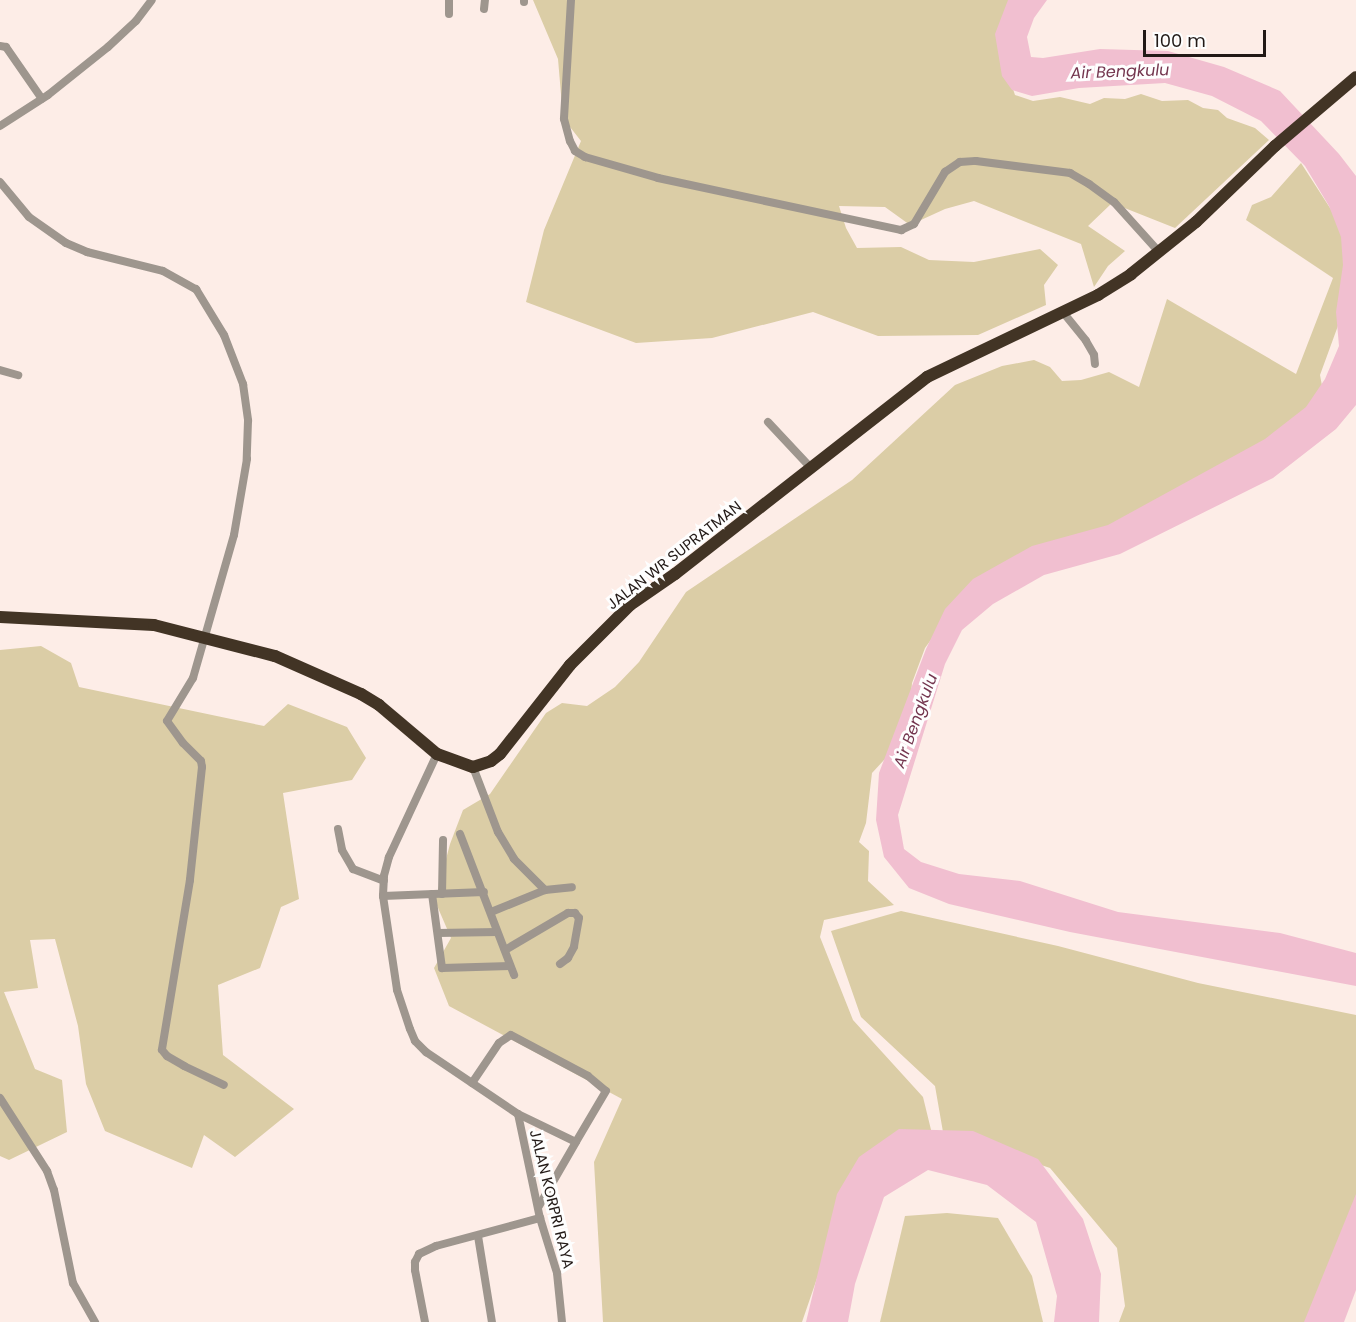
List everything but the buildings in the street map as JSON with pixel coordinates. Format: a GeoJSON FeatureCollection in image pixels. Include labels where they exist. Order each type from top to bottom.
{"type":"FeatureCollection","features":[{"type":"Feature","properties":{"kind":"highway","name":"JALAN WR SUPRATMAN"},"geometry":{"type":"LineString","coordinates":[[473,767],[490,761],[500,754],[570,665],[630,605],[675,574],[812,469],[927,377],[1114,286],[1196,222],[1275,146],[1356,77]]}},
{"type":"Feature","properties":{"kind":"highway"},"geometry":{"type":"LineString","coordinates":[[0,617],[154,625],[275,656],[342,684],[379,705],[437,754],[473,767]]}},
{"type":"Feature","properties":{"kind":"street"},"geometry":{"type":"LineString","coordinates":[[0,126],[3,119],[42,99],[122,34],[152,0]]}},
{"type":"Feature","properties":{"kind":"street"},"geometry":{"type":"LineString","coordinates":[[449,0],[449,14]]}},
{"type":"Feature","properties":{"kind":"street"},"geometry":{"type":"LineString","coordinates":[[571,0],[564,119],[575,151],[585,158],[658,178],[901,230],[914,225],[945,172],[960,162],[976,161],[1070,173],[1114,202],[1159,252]]}},
{"type":"Feature","properties":{"kind":"street"},"geometry":{"type":"LineString","coordinates":[[0,46],[6,47],[42,99]]}},
{"type":"Feature","properties":{"kind":"street"},"geometry":{"type":"LineString","coordinates":[[0,182],[28,217],[66,243],[87,252],[163,271],[186,282],[202,297],[228,343],[243,384],[248,421],[247,459],[234,535],[193,678],[167,721],[183,743],[201,761],[202,767],[187,901],[162,1050],[167,1056],[184,1066],[224,1085]]}},
{"type":"Feature","properties":{"kind":"street"},"geometry":{"type":"LineString","coordinates":[[1062,311],[1090,348],[1095,364]]}},
{"type":"Feature","properties":{"kind":"street"},"geometry":{"type":"LineString","coordinates":[[0,370],[18,375]]}},
{"type":"Feature","properties":{"kind":"street"},"geometry":{"type":"LineString","coordinates":[[768,422],[812,469]]}},
{"type":"Feature","properties":{"kind":"street","name":"JALAN KORPRI RAYA"},"geometry":{"type":"LineString","coordinates":[[437,754],[389,857],[384,880],[383,896],[398,990],[413,1035],[426,1052],[518,1114],[540,1218],[557,1273],[562,1322]]}},
{"type":"Feature","properties":{"kind":"street"},"geometry":{"type":"LineString","coordinates":[[473,767],[503,841],[514,859],[545,890]]}},
{"type":"Feature","properties":{"kind":"street"},"geometry":{"type":"LineString","coordinates":[[338,829],[342,850],[353,869],[384,880]]}},
{"type":"Feature","properties":{"kind":"street"},"geometry":{"type":"LineString","coordinates":[[443,840],[437,894],[438,933],[444,969],[512,971],[484,892],[460,834]]}},
{"type":"Feature","properties":{"kind":"street"},"geometry":{"type":"LineString","coordinates":[[491,912],[545,890],[572,887]]}},
{"type":"Feature","properties":{"kind":"street"},"geometry":{"type":"LineString","coordinates":[[383,896],[484,892]]}},
{"type":"Feature","properties":{"kind":"street"},"geometry":{"type":"LineString","coordinates":[[505,950],[568,914],[575,913],[579,918],[574,947],[568,958],[560,964]]}},
{"type":"Feature","properties":{"kind":"street"},"geometry":{"type":"LineString","coordinates":[[438,933],[497,932]]}},
{"type":"Feature","properties":{"kind":"street"},"geometry":{"type":"LineString","coordinates":[[472,1083],[499,1043],[511,1035],[588,1076],[605,1089],[605,1093],[538,1206]]}},
{"type":"Feature","properties":{"kind":"street"},"geometry":{"type":"LineString","coordinates":[[0,1098],[47,1171],[54,1190],[73,1283],[95,1322]]}},
{"type":"Feature","properties":{"kind":"street"},"geometry":{"type":"LineString","coordinates":[[518,1114],[576,1142]]}},
{"type":"Feature","properties":{"kind":"street"},"geometry":{"type":"LineString","coordinates":[[425,1322],[415,1270],[416,1257],[436,1246],[540,1218]]}},
{"type":"Feature","properties":{"kind":"street"},"geometry":{"type":"LineString","coordinates":[[478,1236],[492,1322]]}},
{"type":"Feature","properties":{"kind":"shaded area"},"geometry":{"type":"Polygon","coordinates":[[[533,0],[1014,0],[1007,71],[1015,95],[1033,101],[1060,97],[1090,104],[1104,98],[1125,99],[1141,94],[1162,101],[1188,100],[1203,108],[1218,110],[1227,118],[1255,128],[1269,140],[1175,228],[1112,203],[1088,226],[1125,251],[1108,266],[1094,287],[1081,244],[974,201],[945,209],[910,225],[885,207],[839,206],[846,228],[857,248],[901,247],[929,260],[974,262],[1040,249],[1058,265],[1044,285],[1046,305],[978,335],[878,336],[813,312],[712,338],[636,343],[526,302],[544,230],[581,141],[563,118],[558,59],[533,0]]]}},
{"type":"Feature","properties":{"kind":"shaded area"},"geometry":{"type":"Polygon","coordinates":[[[1301,163],[1350,239],[1339,323],[1320,375],[1325,402],[1295,427],[941,626],[925,648],[912,683],[908,734],[872,773],[866,823],[859,842],[869,851],[868,881],[894,905],[824,920],[820,937],[853,1020],[923,1097],[933,1138],[846,1194],[802,1322],[603,1322],[594,1162],[622,1099],[449,1006],[434,968],[451,938],[435,901],[450,844],[463,810],[490,794],[546,713],[562,703],[587,706],[615,687],[639,662],[686,592],[852,480],[955,385],[1002,366],[1034,360],[1050,367],[1062,381],[1081,380],[1109,372],[1139,387],[1167,299],[1296,374],[1333,278],[1246,220],[1252,205],[1271,197],[1301,163]]]}},
{"type":"Feature","properties":{"kind":"shaded area"},"geometry":{"type":"Polygon","coordinates":[[[41,646],[71,663],[79,687],[264,726],[288,704],[347,727],[366,758],[352,780],[283,793],[299,899],[281,907],[260,968],[218,985],[223,1055],[294,1109],[235,1157],[204,1135],[192,1168],[105,1131],[86,1084],[78,1026],[55,939],[30,940],[38,988],[4,992],[35,1069],[62,1080],[67,1132],[9,1160],[0,1156],[0,650],[41,646]]]}},
{"type":"Feature","properties":{"kind":"shaded area"},"geometry":{"type":"Polygon","coordinates":[[[901,911],[1058,946],[1198,983],[1356,1015],[1356,1206],[1310,1322],[1119,1322],[1125,1306],[1117,1248],[1050,1168],[943,1132],[935,1086],[861,1017],[831,931],[901,911]]]}},
{"type":"Feature","properties":{"kind":"shaded area"},"geometry":{"type":"Polygon","coordinates":[[[947,1213],[998,1218],[1032,1276],[1043,1322],[880,1322],[905,1216],[947,1213]]]}},
{"type":"Feature","properties":{"kind":"water","name":"Air Bengkulu"},"geometry":{"type":"Polygon","coordinates":[[[1008,0],[1047,0],[1034,18],[1027,37],[1031,57],[1043,58],[1100,49],[1168,51],[1224,67],[1280,91],[1339,154],[1356,176],[1356,405],[1336,429],[1273,478],[1120,554],[1044,575],[993,604],[962,630],[945,664],[898,815],[904,849],[921,862],[959,874],[1020,881],[1118,912],[1280,933],[1356,953],[1356,986],[1070,932],[949,904],[909,888],[884,857],[876,820],[879,773],[926,649],[945,609],[973,579],[1032,546],[1108,525],[1265,439],[1306,407],[1325,379],[1339,346],[1336,312],[1343,265],[1341,237],[1329,206],[1305,166],[1261,121],[1212,96],[1165,83],[1079,88],[1032,96],[1012,90],[1002,76],[995,34],[1008,0]]]}},
{"type":"Feature","properties":{"kind":"water"},"geometry":{"type":"Polygon","coordinates":[[[899,1129],[973,1131],[1038,1159],[1083,1219],[1101,1274],[1099,1322],[1054,1322],[1057,1296],[1036,1222],[987,1185],[928,1170],[884,1197],[855,1284],[848,1322],[806,1322],[837,1194],[859,1157],[899,1129]]]}},
{"type":"Feature","properties":{"kind":"water"},"geometry":{"type":"Polygon","coordinates":[[[1356,1194],[1356,1290],[1344,1322],[1304,1322],[1356,1194]]]}}]}
